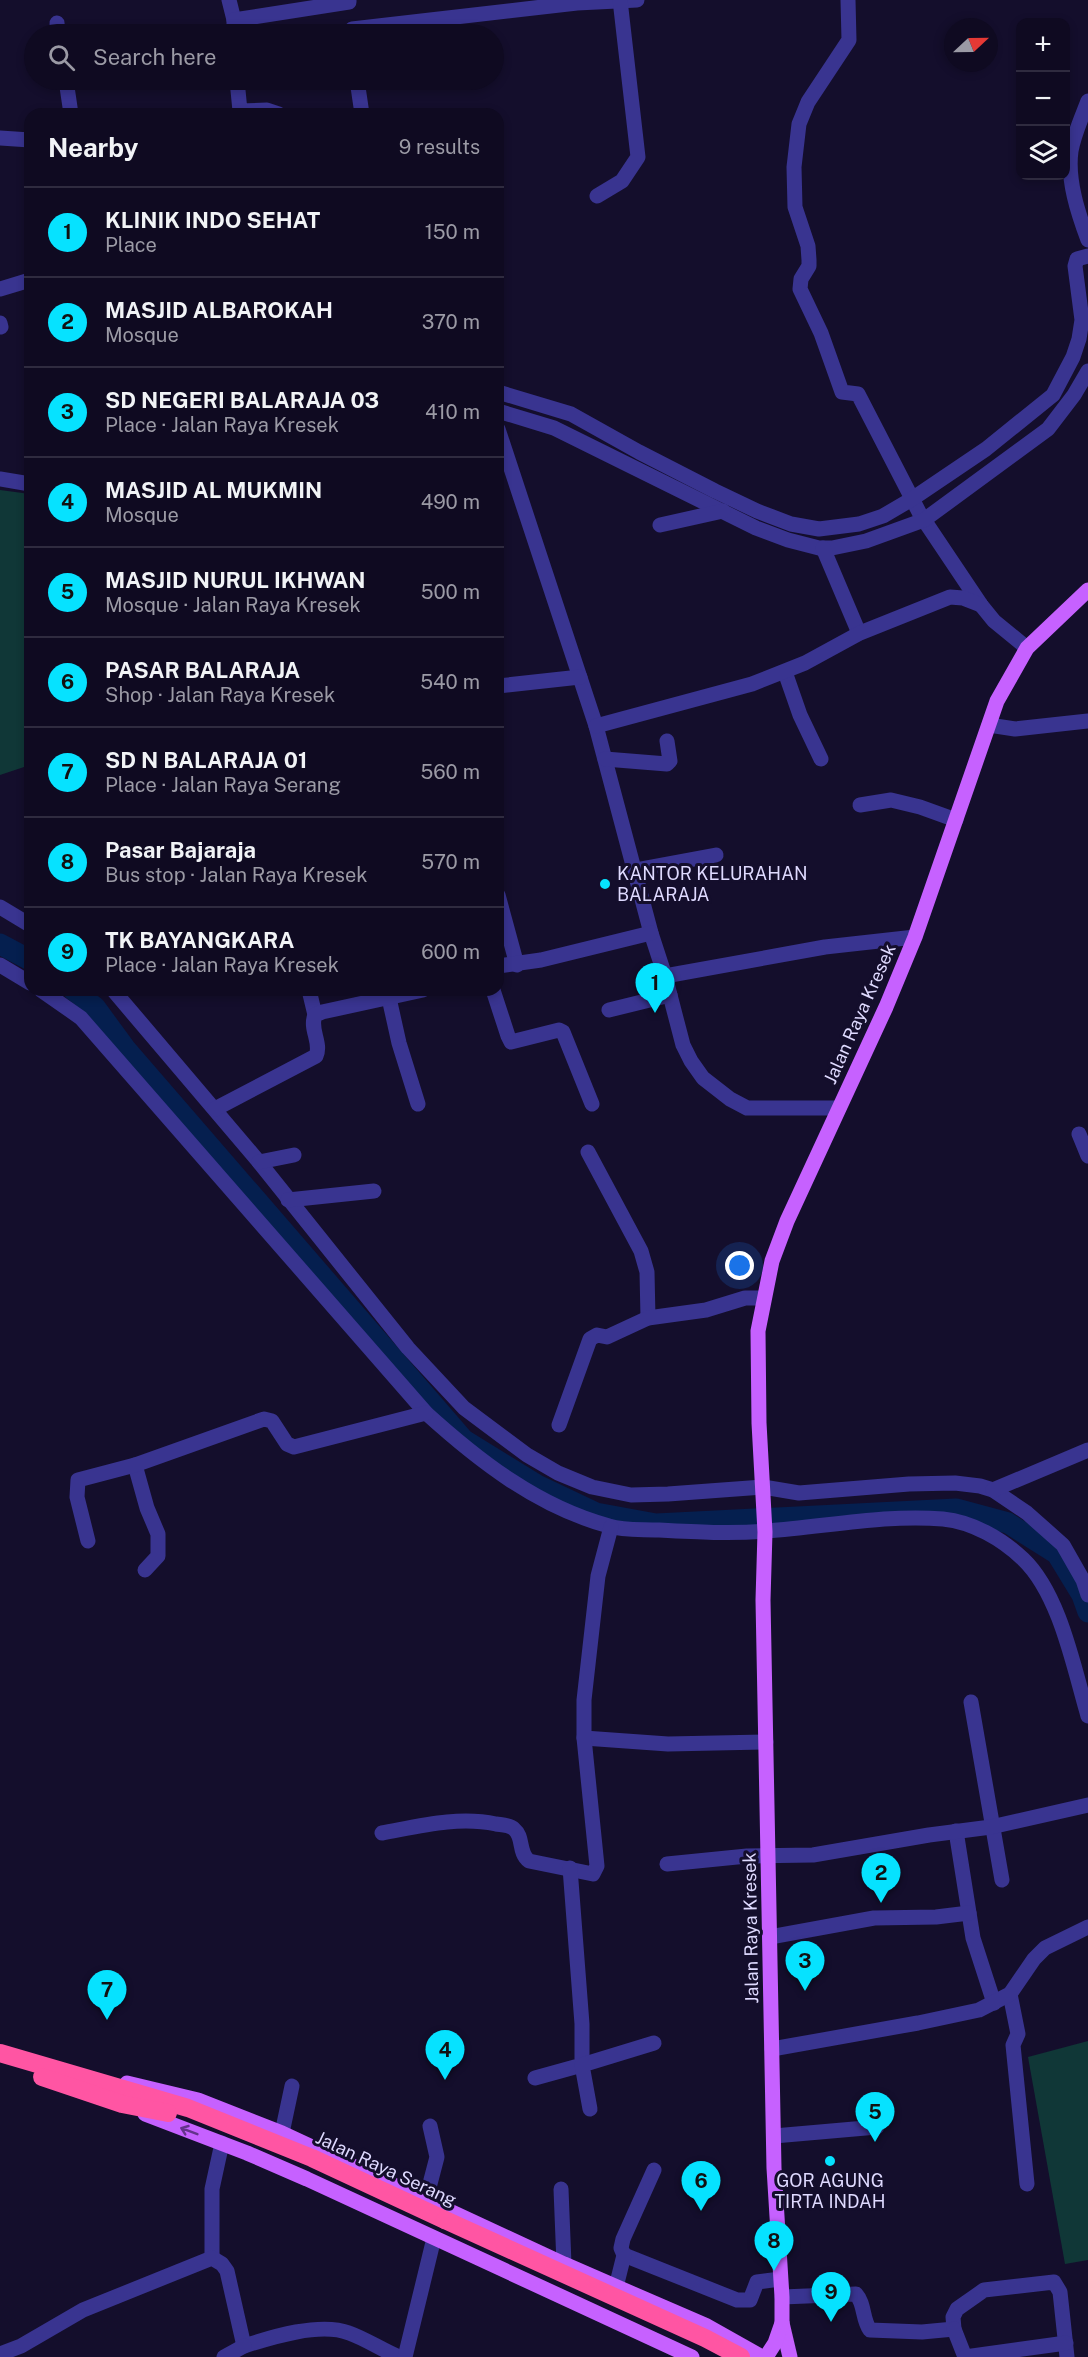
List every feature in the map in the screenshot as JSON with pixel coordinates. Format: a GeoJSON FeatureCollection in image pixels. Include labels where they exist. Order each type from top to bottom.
{"type":"FeatureCollection","features":[{"type":"Feature","properties":{"kind":"highway","name":"Jalan Raya Serang"},"geometry":{"type":"LineString","coordinates":[[0,2053],[80,2083]]}},
{"type":"Feature","properties":{"kind":"highway","name":"Jalan Raya Serang"},"geometry":{"type":"LineString","coordinates":[[0,2065],[80,2083],[187,2112],[312,2158],[705,2338],[741,2357]]}},
{"type":"Feature","properties":{"kind":"highway","name":"Jalan Raya Serang"},"geometry":{"type":"LineString","coordinates":[[187,2112],[718,2357]]}},
{"type":"Feature","properties":{"kind":"main road","name":"Jalan Raya Kresek"},"geometry":{"type":"LineString","coordinates":[[764,2357],[775,2343],[782,2323],[782,2297],[774,2136],[763,1600],[765,1530],[758,1360],[758,1331],[764,1298],[772,1261],[787,1221],[886,1007],[915,938],[997,701],[1027,648],[1088,590]]}},
{"type":"Feature","properties":{"kind":"main road"},"geometry":{"type":"LineString","coordinates":[[80,2083],[147,2087],[198,2100],[282,2133],[564,2264],[707,2326],[764,2357]]}},
{"type":"Feature","properties":{"kind":"main road"},"geometry":{"type":"LineString","coordinates":[[80,2083],[307,2179],[689,2355]]}},
{"type":"Feature","properties":{"kind":"main road"},"geometry":{"type":"LineString","coordinates":[[474,2256],[468,2240],[472,2232],[481,2225]]}},
{"type":"Feature","properties":{"kind":"main road"},"geometry":{"type":"LineString","coordinates":[[782,2323],[790,2357]]}},
{"type":"Feature","properties":{"kind":"main road"},"geometry":{"type":"LineString","coordinates":[[689,2355],[683,2344],[694,2331],[707,2326]]}},
{"type":"Feature","properties":{"kind":"street"},"geometry":{"type":"LineString","coordinates":[[229,0],[233,24]]}},
{"type":"Feature","properties":{"kind":"street"},"geometry":{"type":"LineString","coordinates":[[415,24],[577,3],[637,0]]}},
{"type":"Feature","properties":{"kind":"street"},"geometry":{"type":"LineString","coordinates":[[848,0],[849,40],[808,102],[799,123],[794,167],[795,207],[808,246],[809,266],[801,279],[800,289],[821,333],[843,392],[858,394],[917,509],[981,605],[994,621],[1027,648]]}},
{"type":"Feature","properties":{"kind":"street"},"geometry":{"type":"LineString","coordinates":[[247,24],[349,1],[352,24]]}},
{"type":"Feature","properties":{"kind":"street"},"geometry":{"type":"LineString","coordinates":[[597,196],[622,181],[639,157],[621,1]]}},
{"type":"Feature","properties":{"kind":"street"},"geometry":{"type":"LineString","coordinates":[[67,90],[70,108]]}},
{"type":"Feature","properties":{"kind":"street"},"geometry":{"type":"LineString","coordinates":[[234,108],[236,90]]}},
{"type":"Feature","properties":{"kind":"street"},"geometry":{"type":"LineString","coordinates":[[358,90],[361,108]]}},
{"type":"Feature","properties":{"kind":"street"},"geometry":{"type":"LineString","coordinates":[[1088,101],[1072,127],[1071,151],[1071,174],[1081,222],[1088,240]]}},
{"type":"Feature","properties":{"kind":"street"},"geometry":{"type":"LineString","coordinates":[[0,138],[24,140]]}},
{"type":"Feature","properties":{"kind":"street"},"geometry":{"type":"LineString","coordinates":[[862,532],[883,516],[917,509],[1020,438],[1059,400],[1079,339],[1082,320],[1075,266],[1084,257]]}},
{"type":"Feature","properties":{"kind":"street"},"geometry":{"type":"LineString","coordinates":[[0,289],[24,282]]}},
{"type":"Feature","properties":{"kind":"street"},"geometry":{"type":"LineString","coordinates":[[504,413],[554,428],[723,511],[820,540],[862,532],[917,509],[1020,438],[1088,371]]}},
{"type":"Feature","properties":{"kind":"street"},"geometry":{"type":"LineString","coordinates":[[504,394],[571,414],[757,520]]}},
{"type":"Feature","properties":{"kind":"street"},"geometry":{"type":"LineString","coordinates":[[504,447],[596,726],[651,933],[683,1045],[691,1062],[703,1078],[730,1100],[747,1108],[839,1108]]}},
{"type":"Feature","properties":{"kind":"street"},"geometry":{"type":"LineString","coordinates":[[0,479],[24,483]]}},
{"type":"Feature","properties":{"kind":"street"},"geometry":{"type":"LineString","coordinates":[[660,525],[723,511]]}},
{"type":"Feature","properties":{"kind":"street"},"geometry":{"type":"LineString","coordinates":[[820,540],[859,633]]}},
{"type":"Feature","properties":{"kind":"street"},"geometry":{"type":"LineString","coordinates":[[596,726],[753,684],[805,663],[859,633],[950,597],[963,598],[981,605]]}},
{"type":"Feature","properties":{"kind":"street"},"geometry":{"type":"LineString","coordinates":[[785,672],[800,715],[821,759]]}},
{"type":"Feature","properties":{"kind":"street"},"geometry":{"type":"LineString","coordinates":[[504,685],[580,677]]}},
{"type":"Feature","properties":{"kind":"street"},"geometry":{"type":"LineString","coordinates":[[988,725],[1015,729],[1088,721]]}},
{"type":"Feature","properties":{"kind":"street"},"geometry":{"type":"LineString","coordinates":[[605,759],[667,764],[670,761],[667,741]]}},
{"type":"Feature","properties":{"kind":"street"},"geometry":{"type":"LineString","coordinates":[[860,805],[891,800],[920,807],[956,820]]}},
{"type":"Feature","properties":{"kind":"street"},"geometry":{"type":"LineString","coordinates":[[635,870],[716,855]]}},
{"type":"Feature","properties":{"kind":"street"},"geometry":{"type":"LineString","coordinates":[[0,906],[24,922]]}},
{"type":"Feature","properties":{"kind":"street"},"geometry":{"type":"LineString","coordinates":[[504,917],[517,964]]}},
{"type":"Feature","properties":{"kind":"street"},"geometry":{"type":"LineString","coordinates":[[504,965],[651,933]]}},
{"type":"Feature","properties":{"kind":"street"},"geometry":{"type":"LineString","coordinates":[[665,976],[825,947],[915,938]]}},
{"type":"Feature","properties":{"kind":"street"},"geometry":{"type":"LineString","coordinates":[[0,965],[24,979]]}},
{"type":"Feature","properties":{"kind":"street"},"geometry":{"type":"LineString","coordinates":[[609,1010],[670,995]]}},
{"type":"Feature","properties":{"kind":"street"},"geometry":{"type":"LineString","coordinates":[[50,996],[81,1018],[91,1029],[426,1413],[466,1449],[495,1471],[562,1509],[611,1527],[704,1533],[898,1519],[945,1519],[974,1527],[999,1540],[1024,1560],[1048,1594],[1088,1716]]}},
{"type":"Feature","properties":{"kind":"street"},"geometry":{"type":"LineString","coordinates":[[118,996],[215,1108],[408,1347],[464,1408],[528,1455],[558,1473],[592,1487],[631,1495],[763,1490],[799,1493],[932,1484],[964,1484],[993,1490],[1046,1528],[1063,1545],[1086,1585]]}},
{"type":"Feature","properties":{"kind":"street"},"geometry":{"type":"LineString","coordinates":[[215,1108],[316,1056],[318,1048],[313,1028],[315,1016],[310,996]]}},
{"type":"Feature","properties":{"kind":"street"},"geometry":{"type":"LineString","coordinates":[[315,1016],[321,1012],[398,996]]}},
{"type":"Feature","properties":{"kind":"street"},"geometry":{"type":"LineString","coordinates":[[495,996],[511,1041],[559,1030],[562,1032],[592,1104]]}},
{"type":"Feature","properties":{"kind":"street"},"geometry":{"type":"LineString","coordinates":[[389,998],[399,1043],[418,1104]]}},
{"type":"Feature","properties":{"kind":"street"},"geometry":{"type":"LineString","coordinates":[[1078,1134],[1088,1156]]}},
{"type":"Feature","properties":{"kind":"street"},"geometry":{"type":"LineString","coordinates":[[588,1152],[643,1257],[647,1272],[648,1318]]}},
{"type":"Feature","properties":{"kind":"street"},"geometry":{"type":"LineString","coordinates":[[259,1162],[294,1155]]}},
{"type":"Feature","properties":{"kind":"street"},"geometry":{"type":"LineString","coordinates":[[288,1200],[374,1191]]}},
{"type":"Feature","properties":{"kind":"street"},"geometry":{"type":"LineString","coordinates":[[559,1425],[594,1337],[607,1337],[648,1318],[706,1310],[745,1298],[764,1298]]}},
{"type":"Feature","properties":{"kind":"street"},"geometry":{"type":"LineString","coordinates":[[88,1541],[77,1497],[78,1480],[135,1465],[264,1419],[272,1420],[287,1444],[294,1447],[426,1413]]}},
{"type":"Feature","properties":{"kind":"street"},"geometry":{"type":"LineString","coordinates":[[993,1490],[1088,1450]]}},
{"type":"Feature","properties":{"kind":"street"},"geometry":{"type":"LineString","coordinates":[[135,1465],[147,1508],[158,1534],[158,1556],[145,1570]]}},
{"type":"Feature","properties":{"kind":"street"},"geometry":{"type":"LineString","coordinates":[[382,1833],[466,1820],[483,1821],[513,1827],[518,1833],[522,1854],[529,1861],[593,1874],[597,1866],[584,1738],[584,1700],[598,1576],[611,1527]]}},
{"type":"Feature","properties":{"kind":"street"},"geometry":{"type":"LineString","coordinates":[[971,1702],[1002,1881]]}},
{"type":"Feature","properties":{"kind":"street"},"geometry":{"type":"LineString","coordinates":[[584,1738],[668,1744],[766,1742]]}},
{"type":"Feature","properties":{"kind":"street"},"geometry":{"type":"LineString","coordinates":[[667,1864],[813,1855],[991,1827],[1088,1805]]}},
{"type":"Feature","properties":{"kind":"street"},"geometry":{"type":"LineString","coordinates":[[956,1831],[973,1938],[994,2003]]}},
{"type":"Feature","properties":{"kind":"street"},"geometry":{"type":"LineString","coordinates":[[570,1868],[582,2024],[582,2065],[590,2109]]}},
{"type":"Feature","properties":{"kind":"street"},"geometry":{"type":"LineString","coordinates":[[770,1937],[874,1918],[936,1917],[969,1913]]}},
{"type":"Feature","properties":{"kind":"street"},"geometry":{"type":"LineString","coordinates":[[772,2049],[979,2010],[1010,1994],[1045,1948],[1088,1927]]}},
{"type":"Feature","properties":{"kind":"street"},"geometry":{"type":"LineString","coordinates":[[1010,1994],[1018,2034],[1013,2045],[1027,2184]]}},
{"type":"Feature","properties":{"kind":"street"},"geometry":{"type":"LineString","coordinates":[[535,2078],[654,2043]]}},
{"type":"Feature","properties":{"kind":"street"},"geometry":{"type":"LineString","coordinates":[[282,2133],[292,2086]]}},
{"type":"Feature","properties":{"kind":"street"},"geometry":{"type":"LineString","coordinates":[[426,2199],[437,2157],[430,2126]]}},
{"type":"Feature","properties":{"kind":"street"},"geometry":{"type":"LineString","coordinates":[[774,2136],[877,2127]]}},
{"type":"Feature","properties":{"kind":"street"},"geometry":{"type":"LineString","coordinates":[[212,2258],[212,2189],[222,2143]]}},
{"type":"Feature","properties":{"kind":"street"},"geometry":{"type":"LineString","coordinates":[[616,2287],[624,2255],[621,2248],[623,2239],[654,2170]]}},
{"type":"Feature","properties":{"kind":"street"},"geometry":{"type":"LineString","coordinates":[[561,2189],[564,2264]]}},
{"type":"Feature","properties":{"kind":"street"},"geometry":{"type":"LineString","coordinates":[[405,2357],[434,2238]]}},
{"type":"Feature","properties":{"kind":"street"},"geometry":{"type":"LineString","coordinates":[[624,2255],[737,2300],[750,2300],[758,2282],[780,2279]]}},
{"type":"Feature","properties":{"kind":"street"},"geometry":{"type":"LineString","coordinates":[[212,2258],[222,2264],[227,2271],[244,2346]]}},
{"type":"Feature","properties":{"kind":"street"},"geometry":{"type":"LineString","coordinates":[[0,2354],[21,2346],[83,2310],[212,2258]]}},
{"type":"Feature","properties":{"kind":"street"},"geometry":{"type":"LineString","coordinates":[[1051,2281],[1059,2288],[1066,2350],[965,2357],[954,2329],[953,2318],[957,2309],[984,2290],[1051,2281]]}},
{"type":"Feature","properties":{"kind":"street"},"geometry":{"type":"LineString","coordinates":[[782,2297],[853,2293],[860,2298],[866,2325],[870,2330],[922,2332],[954,2329]]}},
{"type":"Feature","properties":{"kind":"street"},"geometry":{"type":"LineString","coordinates":[[224,2357],[244,2346],[313,2329],[346,2332],[399,2357]]}},
{"type":"Feature","properties":{"kind":"green space"},"geometry":{"type":"Polygon","coordinates":[[[0,490],[24,493],[24,767],[0,775],[0,490]]]}},
{"type":"Feature","properties":{"kind":"green space"},"geometry":{"type":"Polygon","coordinates":[[[1088,2041],[1088,2260],[1065,2264],[1028,2057],[1088,2041]]]}},
{"type":"Feature","properties":{"kind":"waterway"},"geometry":{"type":"LineString","coordinates":[[0,944],[24,957]]}},
{"type":"Feature","properties":{"kind":"waterway"},"geometry":{"type":"LineString","coordinates":[[81,996],[95,1007],[125,1048],[464,1440],[537,1485],[596,1513],[656,1524],[956,1509],[1008,1523],[1057,1554],[1082,1595],[1088,1612]]}},
{"type":"Feature","properties":{"kind":"place","name":"KANTOR KELURAHAN BALARAJA"},"geometry":{"type":"Point","coordinates":[605,884]}},
{"type":"Feature","properties":{"kind":"place","name":"KLINIK INDO SEHAT"},"geometry":{"type":"Point","coordinates":[655,1013]}},
{"type":"Feature","properties":{"kind":"place","name":"MASJID ALBAROKAH"},"geometry":{"type":"Point","coordinates":[881,1903]}},
{"type":"Feature","properties":{"kind":"place","name":"SD NEGERI BALARAJA 03"},"geometry":{"type":"Point","coordinates":[805,1991]}},
{"type":"Feature","properties":{"kind":"place","name":"SD N BALARAJA 01"},"geometry":{"type":"Point","coordinates":[107,2020]}},
{"type":"Feature","properties":{"kind":"place","name":"MASJID AL MUKMIN"},"geometry":{"type":"Point","coordinates":[445,2080]}},
{"type":"Feature","properties":{"kind":"place","name":"MASJID NURUL IKHWAN"},"geometry":{"type":"Point","coordinates":[875,2142]}},
{"type":"Feature","properties":{"kind":"place","name":"GOR AGUNG TIRTA INDAH"},"geometry":{"type":"Point","coordinates":[830,2161]}},
{"type":"Feature","properties":{"kind":"place","name":"PASAR BALARAJA"},"geometry":{"type":"Point","coordinates":[701,2211]}},
{"type":"Feature","properties":{"kind":"place","name":"Pasar Bajaraja"},"geometry":{"type":"Point","coordinates":[774,2271]}},
{"type":"Feature","properties":{"kind":"place","name":"TK BAYANGKARA"},"geometry":{"type":"Point","coordinates":[831,2322]}}]}
